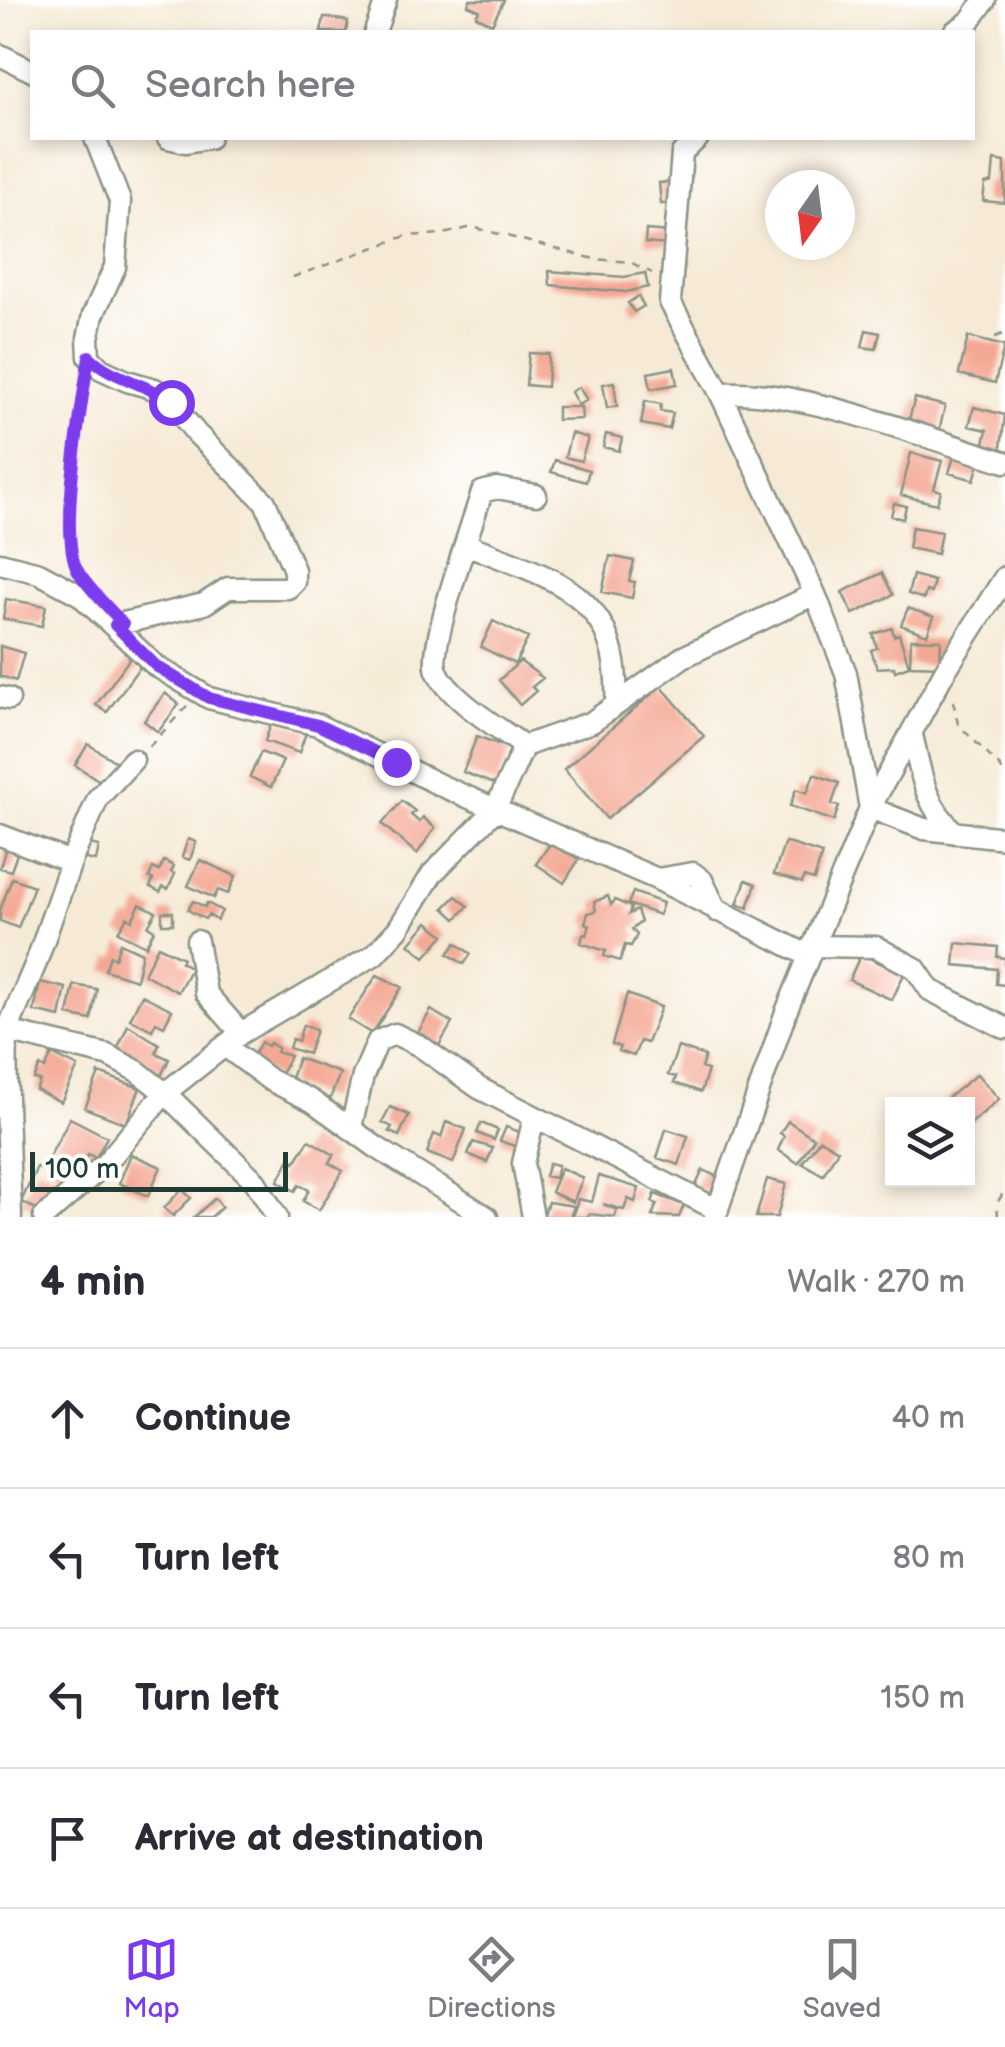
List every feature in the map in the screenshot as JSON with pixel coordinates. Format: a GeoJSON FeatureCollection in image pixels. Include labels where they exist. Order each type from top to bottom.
{"type":"FeatureCollection","features":[{"type":"Feature","properties":{"kind":"street"},"geometry":{"type":"LineString","coordinates":[[376,30],[386,0]]}},
{"type":"Feature","properties":{"kind":"street"},"geometry":{"type":"LineString","coordinates":[[957,30],[985,0]]}},
{"type":"Feature","properties":{"kind":"street"},"geometry":{"type":"LineString","coordinates":[[0,55],[30,71]]}},
{"type":"Feature","properties":{"kind":"street"},"geometry":{"type":"LineString","coordinates":[[96,140],[120,201],[115,267],[93,315],[89,356],[101,369],[155,389],[171,402],[196,433],[265,502],[294,570],[294,582],[288,588],[228,588],[204,604],[115,625]]}},
{"type":"Feature","properties":{"kind":"street"},"geometry":{"type":"LineString","coordinates":[[696,140],[682,153],[670,302],[720,393],[815,594],[846,672],[870,808]]}},
{"type":"Feature","properties":{"kind":"street"},"geometry":{"type":"LineString","coordinates":[[720,393],[748,392],[811,403],[1005,462]]}},
{"type":"Feature","properties":{"kind":"street"},"geometry":{"type":"LineString","coordinates":[[524,746],[464,703],[438,673],[434,662],[438,636],[482,492],[497,488],[536,495]]}},
{"type":"Feature","properties":{"kind":"street"},"geometry":{"type":"LineString","coordinates":[[466,544],[538,574],[575,593],[593,608],[604,626],[615,664],[616,705]]}},
{"type":"Feature","properties":{"kind":"street"},"geometry":{"type":"LineString","coordinates":[[0,563],[39,573],[69,589],[115,625],[156,666],[198,692],[318,725],[495,810],[556,833],[717,911],[811,951],[876,947],[915,968],[930,990],[1005,1028]]}},
{"type":"Feature","properties":{"kind":"street"},"geometry":{"type":"LineString","coordinates":[[351,1127],[363,1076],[378,1041],[395,1034],[420,1046],[479,1088],[716,1214],[786,1012],[870,808],[945,670],[1005,577]]}},
{"type":"Feature","properties":{"kind":"street"},"geometry":{"type":"LineString","coordinates":[[44,1217],[106,1163],[164,1093],[233,1039],[374,955],[398,929],[432,874],[495,810],[524,746],[592,722],[684,657],[815,594]]}},
{"type":"Feature","properties":{"kind":"street"},"geometry":{"type":"LineString","coordinates":[[912,735],[929,800],[955,833]]}},
{"type":"Feature","properties":{"kind":"street"},"geometry":{"type":"LineString","coordinates":[[11,1217],[7,1170],[10,1113],[3,1031],[36,963],[98,798],[133,760]]}},
{"type":"Feature","properties":{"kind":"street"},"geometry":{"type":"LineString","coordinates":[[870,808],[924,829],[1005,838]]}},
{"type":"Feature","properties":{"kind":"street"},"geometry":{"type":"LineString","coordinates":[[0,835],[71,862]]}},
{"type":"Feature","properties":{"kind":"street"},"geometry":{"type":"LineString","coordinates":[[197,941],[206,994],[233,1039],[270,1080],[312,1101],[487,1217]]}},
{"type":"Feature","properties":{"kind":"street"},"geometry":{"type":"LineString","coordinates":[[3,1031],[107,1055],[137,1071],[255,1181],[277,1217]]}},
{"type":"Feature","properties":{"kind":"street"},"geometry":{"type":"LineString","coordinates":[[533,1217],[523,1164],[534,1118]]}},
{"type":"Feature","properties":{"kind":"path"},"geometry":{"type":"LineString","coordinates":[[293,277],[406,236],[444,234],[472,227],[596,259],[630,262],[672,282]]}},
{"type":"Feature","properties":{"kind":"path"},"geometry":{"type":"LineString","coordinates":[[994,337],[1005,333]]}},
{"type":"Feature","properties":{"kind":"path"},"geometry":{"type":"LineString","coordinates":[[78,572],[72,559],[71,522],[89,356]]}},
{"type":"Feature","properties":{"kind":"path"},"geometry":{"type":"LineString","coordinates":[[945,670],[958,724],[1005,777]]}},
{"type":"Feature","properties":{"kind":"path"},"geometry":{"type":"LineString","coordinates":[[133,760],[166,732],[198,692]]}},
{"type":"Feature","properties":{"kind":"path"},"geometry":{"type":"LineString","coordinates":[[998,1217],[997,1203],[1005,1190]]}},
{"type":"Feature","properties":{"kind":"building"},"geometry":{"type":"Polygon","coordinates":[[[470,0],[504,0],[492,24],[476,16],[479,10],[468,5],[470,0]]]}},
{"type":"Feature","properties":{"kind":"building"},"geometry":{"type":"Polygon","coordinates":[[[324,17],[348,21],[346,30],[321,30],[324,17]]]}},
{"type":"Feature","properties":{"kind":"building"},"geometry":{"type":"Polygon","coordinates":[[[994,160],[1005,162],[1005,203],[983,201],[985,184],[992,182],[994,160]]]}},
{"type":"Feature","properties":{"kind":"building"},"geometry":{"type":"Polygon","coordinates":[[[673,182],[675,204],[661,204],[659,183],[673,182]]]}},
{"type":"Feature","properties":{"kind":"building"},"geometry":{"type":"Polygon","coordinates":[[[646,230],[669,232],[668,245],[645,243],[646,230]]]}},
{"type":"Feature","properties":{"kind":"building"},"geometry":{"type":"Polygon","coordinates":[[[549,271],[624,277],[645,273],[648,287],[626,292],[550,285],[549,271]]]}},
{"type":"Feature","properties":{"kind":"building"},"geometry":{"type":"Polygon","coordinates":[[[638,296],[644,306],[634,312],[628,303],[638,296]]]}},
{"type":"Feature","properties":{"kind":"building"},"geometry":{"type":"Polygon","coordinates":[[[866,330],[880,333],[876,349],[862,347],[866,330]]]}},
{"type":"Feature","properties":{"kind":"building"},"geometry":{"type":"Polygon","coordinates":[[[968,337],[1004,346],[995,383],[959,374],[968,337]]]}},
{"type":"Feature","properties":{"kind":"building"},"geometry":{"type":"Polygon","coordinates":[[[529,353],[549,354],[547,387],[526,385],[529,353]]]}},
{"type":"Feature","properties":{"kind":"building"},"geometry":{"type":"Polygon","coordinates":[[[674,368],[677,384],[651,389],[648,373],[674,368]]]}},
{"type":"Feature","properties":{"kind":"building"},"geometry":{"type":"Polygon","coordinates":[[[614,382],[617,406],[607,408],[603,384],[614,382]]]}},
{"type":"Feature","properties":{"kind":"building"},"geometry":{"type":"Polygon","coordinates":[[[579,387],[587,400],[578,405],[571,392],[579,387]]]}},
{"type":"Feature","properties":{"kind":"building"},"geometry":{"type":"Polygon","coordinates":[[[915,398],[945,406],[939,431],[908,423],[915,398]]]}},
{"type":"Feature","properties":{"kind":"building"},"geometry":{"type":"Polygon","coordinates":[[[645,401],[661,404],[660,411],[673,413],[669,429],[641,424],[645,401]]]}},
{"type":"Feature","properties":{"kind":"building"},"geometry":{"type":"Polygon","coordinates":[[[557,407],[581,407],[582,419],[557,420],[557,407]]]}},
{"type":"Feature","properties":{"kind":"building"},"geometry":{"type":"Polygon","coordinates":[[[974,407],[1005,415],[1000,455],[982,451],[987,430],[969,426],[974,407]]]}},
{"type":"Feature","properties":{"kind":"building"},"geometry":{"type":"Polygon","coordinates":[[[571,433],[588,438],[581,461],[565,457],[571,433]]]}},
{"type":"Feature","properties":{"kind":"building"},"geometry":{"type":"Polygon","coordinates":[[[606,434],[622,438],[619,451],[603,447],[606,434]]]}},
{"type":"Feature","properties":{"kind":"building"},"geometry":{"type":"Polygon","coordinates":[[[911,453],[942,461],[934,489],[941,491],[937,504],[901,495],[911,453]]]}},
{"type":"Feature","properties":{"kind":"building"},"geometry":{"type":"Polygon","coordinates":[[[955,453],[980,461],[974,480],[949,473],[955,453]]]}},
{"type":"Feature","properties":{"kind":"building"},"geometry":{"type":"Polygon","coordinates":[[[555,460],[589,470],[586,482],[551,472],[555,460]]]}},
{"type":"Feature","properties":{"kind":"building"},"geometry":{"type":"Polygon","coordinates":[[[894,503],[906,506],[903,519],[891,516],[894,503]]]}},
{"type":"Feature","properties":{"kind":"building"},"geometry":{"type":"Polygon","coordinates":[[[912,527],[941,532],[937,554],[908,548],[912,527]]]}},
{"type":"Feature","properties":{"kind":"building"},"geometry":{"type":"Polygon","coordinates":[[[610,556],[634,561],[629,581],[635,582],[632,598],[602,592],[610,556]]]}},
{"type":"Feature","properties":{"kind":"building"},"geometry":{"type":"Polygon","coordinates":[[[882,573],[893,595],[853,614],[842,592],[882,573]]]}},
{"type":"Feature","properties":{"kind":"building"},"geometry":{"type":"Polygon","coordinates":[[[913,575],[934,581],[931,593],[926,591],[924,599],[908,594],[913,575]]]}},
{"type":"Feature","properties":{"kind":"building"},"geometry":{"type":"Polygon","coordinates":[[[6,599],[46,606],[42,626],[3,619],[6,599]]]}},
{"type":"Feature","properties":{"kind":"building"},"geometry":{"type":"Polygon","coordinates":[[[908,608],[934,617],[927,635],[901,625],[908,608]]]}},
{"type":"Feature","properties":{"kind":"building"},"geometry":{"type":"Polygon","coordinates":[[[493,621],[528,638],[515,664],[481,647],[493,621]]]}},
{"type":"Feature","properties":{"kind":"building"},"geometry":{"type":"Polygon","coordinates":[[[892,628],[894,636],[899,634],[909,666],[895,671],[894,667],[877,668],[871,650],[877,648],[873,634],[892,628]]]}},
{"type":"Feature","properties":{"kind":"building"},"geometry":{"type":"Polygon","coordinates":[[[911,639],[941,640],[940,666],[910,665],[911,639]]]}},
{"type":"Feature","properties":{"kind":"building"},"geometry":{"type":"Polygon","coordinates":[[[0,646],[24,653],[16,681],[0,676],[0,646]]]}},
{"type":"Feature","properties":{"kind":"building"},"geometry":{"type":"Polygon","coordinates":[[[133,654],[143,662],[107,712],[96,705],[133,654]]]}},
{"type":"Feature","properties":{"kind":"building"},"geometry":{"type":"Polygon","coordinates":[[[520,661],[543,678],[532,687],[536,691],[520,705],[499,680],[520,661]]]}},
{"type":"Feature","properties":{"kind":"building"},"geometry":{"type":"Polygon","coordinates":[[[661,686],[704,736],[607,819],[564,769],[661,686]]]}},
{"type":"Feature","properties":{"kind":"building"},"geometry":{"type":"Polygon","coordinates":[[[165,693],[179,704],[158,732],[144,721],[165,693]]]}},
{"type":"Feature","properties":{"kind":"building"},"geometry":{"type":"Polygon","coordinates":[[[273,718],[307,730],[299,753],[265,741],[273,718]]]}},
{"type":"Feature","properties":{"kind":"building"},"geometry":{"type":"Polygon","coordinates":[[[477,736],[511,749],[496,785],[463,772],[477,736]]]}},
{"type":"Feature","properties":{"kind":"building"},"geometry":{"type":"Polygon","coordinates":[[[88,744],[116,762],[113,773],[103,783],[75,765],[88,744]]]}},
{"type":"Feature","properties":{"kind":"building"},"geometry":{"type":"Polygon","coordinates":[[[261,752],[283,761],[271,787],[250,777],[261,752]]]}},
{"type":"Feature","properties":{"kind":"building"},"geometry":{"type":"Polygon","coordinates":[[[814,774],[839,783],[832,804],[839,806],[834,821],[790,806],[796,789],[807,793],[814,774]]]}},
{"type":"Feature","properties":{"kind":"building"},"geometry":{"type":"Polygon","coordinates":[[[402,801],[415,811],[411,815],[419,822],[423,817],[435,828],[417,854],[382,824],[402,801]]]}},
{"type":"Feature","properties":{"kind":"building"},"geometry":{"type":"Polygon","coordinates":[[[188,839],[196,842],[190,860],[182,857],[188,839]]]}},
{"type":"Feature","properties":{"kind":"building"},"geometry":{"type":"Polygon","coordinates":[[[785,842],[822,854],[814,880],[804,877],[802,883],[774,874],[785,842]]]}},
{"type":"Feature","properties":{"kind":"building"},"geometry":{"type":"Polygon","coordinates":[[[89,844],[99,846],[96,861],[86,859],[89,844]]]}},
{"type":"Feature","properties":{"kind":"building"},"geometry":{"type":"Polygon","coordinates":[[[550,844],[579,859],[564,883],[536,864],[550,844]]]}},
{"type":"Feature","properties":{"kind":"building"},"geometry":{"type":"Polygon","coordinates":[[[6,847],[18,851],[11,871],[0,868],[6,847]]]}},
{"type":"Feature","properties":{"kind":"building"},"geometry":{"type":"Polygon","coordinates":[[[200,860],[236,876],[228,894],[218,890],[214,898],[188,886],[200,860]]]}},
{"type":"Feature","properties":{"kind":"building"},"geometry":{"type":"Polygon","coordinates":[[[164,861],[174,866],[171,872],[175,874],[168,889],[163,887],[160,892],[150,887],[153,880],[149,877],[153,868],[159,871],[164,861]]]}},
{"type":"Feature","properties":{"kind":"building"},"geometry":{"type":"Polygon","coordinates":[[[12,878],[34,886],[18,928],[0,921],[12,878]]]}},
{"type":"Feature","properties":{"kind":"building"},"geometry":{"type":"Polygon","coordinates":[[[746,880],[756,884],[748,908],[737,904],[746,880]]]}},
{"type":"Feature","properties":{"kind":"building"},"geometry":{"type":"Polygon","coordinates":[[[633,892],[663,903],[659,915],[628,904],[633,892]]]}},
{"type":"Feature","properties":{"kind":"building"},"geometry":{"type":"Polygon","coordinates":[[[456,896],[468,906],[456,919],[444,908],[456,896]]]}},
{"type":"Feature","properties":{"kind":"building"},"geometry":{"type":"Polygon","coordinates":[[[608,896],[611,905],[615,900],[631,907],[629,914],[637,910],[641,922],[632,929],[637,935],[631,946],[625,945],[620,961],[604,956],[606,951],[581,943],[590,925],[585,923],[588,913],[596,911],[594,902],[608,896]]]}},
{"type":"Feature","properties":{"kind":"building"},"geometry":{"type":"Polygon","coordinates":[[[193,901],[222,911],[217,920],[208,915],[205,919],[188,910],[193,901]]]}},
{"type":"Feature","properties":{"kind":"building"},"geometry":{"type":"Polygon","coordinates":[[[140,904],[156,912],[148,926],[154,930],[146,946],[118,932],[127,917],[132,920],[140,904]]]}},
{"type":"Feature","properties":{"kind":"building"},"geometry":{"type":"Polygon","coordinates":[[[162,912],[173,912],[173,924],[162,924],[162,912]]]}},
{"type":"Feature","properties":{"kind":"building"},"geometry":{"type":"Polygon","coordinates":[[[428,922],[444,935],[425,957],[409,944],[428,922]]]}},
{"type":"Feature","properties":{"kind":"building"},"geometry":{"type":"Polygon","coordinates":[[[120,943],[142,953],[136,980],[105,970],[120,943]]]}},
{"type":"Feature","properties":{"kind":"building"},"geometry":{"type":"Polygon","coordinates":[[[456,943],[471,954],[464,964],[448,954],[456,943]]]}},
{"type":"Feature","properties":{"kind":"building"},"geometry":{"type":"Polygon","coordinates":[[[956,943],[998,947],[997,957],[1005,958],[1005,985],[996,984],[997,969],[954,965],[956,943]]]}},
{"type":"Feature","properties":{"kind":"building"},"geometry":{"type":"Polygon","coordinates":[[[158,946],[183,958],[181,962],[191,968],[178,992],[144,974],[158,946]]]}},
{"type":"Feature","properties":{"kind":"building"},"geometry":{"type":"Polygon","coordinates":[[[861,954],[904,974],[892,1000],[849,980],[861,954]]]}},
{"type":"Feature","properties":{"kind":"building"},"geometry":{"type":"Polygon","coordinates":[[[377,975],[402,987],[372,1034],[348,1019],[377,975]]]}},
{"type":"Feature","properties":{"kind":"building"},"geometry":{"type":"Polygon","coordinates":[[[40,982],[66,988],[60,1017],[34,1011],[40,982]]]}},
{"type":"Feature","properties":{"kind":"building"},"geometry":{"type":"Polygon","coordinates":[[[74,985],[97,989],[91,1020],[68,1015],[74,985]]]}},
{"type":"Feature","properties":{"kind":"building"},"geometry":{"type":"Polygon","coordinates":[[[627,994],[661,1007],[647,1043],[640,1041],[634,1056],[618,1051],[620,1047],[612,1044],[627,994]]]}},
{"type":"Feature","properties":{"kind":"building"},"geometry":{"type":"Polygon","coordinates":[[[142,995],[172,1010],[164,1026],[156,1022],[152,1030],[130,1019],[142,995]]]}},
{"type":"Feature","properties":{"kind":"building"},"geometry":{"type":"Polygon","coordinates":[[[431,1010],[452,1023],[437,1049],[416,1036],[431,1010]]]}},
{"type":"Feature","properties":{"kind":"building"},"geometry":{"type":"Polygon","coordinates":[[[128,1025],[159,1044],[156,1053],[169,1059],[161,1076],[115,1054],[128,1025]]]}},
{"type":"Feature","properties":{"kind":"building"},"geometry":{"type":"Polygon","coordinates":[[[303,1025],[316,1030],[308,1054],[289,1048],[292,1039],[298,1041],[303,1025]]]}},
{"type":"Feature","properties":{"kind":"building"},"geometry":{"type":"Polygon","coordinates":[[[261,1042],[268,1046],[270,1043],[278,1048],[276,1052],[290,1056],[278,1079],[249,1063],[261,1042]]]}},
{"type":"Feature","properties":{"kind":"building"},"geometry":{"type":"Polygon","coordinates":[[[678,1047],[705,1056],[701,1068],[708,1070],[701,1092],[674,1083],[676,1077],[668,1075],[678,1047]]]}},
{"type":"Feature","properties":{"kind":"building"},"geometry":{"type":"Polygon","coordinates":[[[52,1054],[78,1067],[61,1102],[36,1090],[40,1081],[34,1079],[40,1066],[45,1069],[52,1054]]]}},
{"type":"Feature","properties":{"kind":"building"},"geometry":{"type":"Polygon","coordinates":[[[298,1058],[340,1073],[330,1099],[289,1084],[298,1058]]]}},
{"type":"Feature","properties":{"kind":"building"},"geometry":{"type":"Polygon","coordinates":[[[99,1073],[140,1088],[126,1124],[85,1108],[99,1073]]]}},
{"type":"Feature","properties":{"kind":"building"},"geometry":{"type":"Polygon","coordinates":[[[977,1074],[999,1099],[975,1120],[975,1097],[949,1097],[977,1074]]]}},
{"type":"Feature","properties":{"kind":"building"},"geometry":{"type":"Polygon","coordinates":[[[390,1107],[409,1115],[399,1136],[382,1122],[390,1107]]]}},
{"type":"Feature","properties":{"kind":"building"},"geometry":{"type":"Polygon","coordinates":[[[70,1118],[107,1137],[96,1158],[88,1154],[74,1180],[45,1165],[70,1118]]]}},
{"type":"Feature","properties":{"kind":"building"},"geometry":{"type":"Polygon","coordinates":[[[788,1121],[814,1138],[798,1163],[778,1150],[784,1136],[780,1133],[788,1121]]]}},
{"type":"Feature","properties":{"kind":"building"},"geometry":{"type":"Polygon","coordinates":[[[446,1122],[466,1129],[453,1163],[427,1153],[434,1134],[441,1137],[446,1122]]]}},
{"type":"Feature","properties":{"kind":"building"},"geometry":{"type":"Polygon","coordinates":[[[481,1123],[498,1130],[494,1140],[477,1133],[481,1123]]]}},
{"type":"Feature","properties":{"kind":"building"},"geometry":{"type":"Polygon","coordinates":[[[506,1127],[525,1134],[520,1148],[500,1141],[506,1127]]]}},
{"type":"Feature","properties":{"kind":"building"},"geometry":{"type":"Polygon","coordinates":[[[666,1129],[688,1136],[679,1165],[657,1158],[666,1129]]]}},
{"type":"Feature","properties":{"kind":"building"},"geometry":{"type":"Polygon","coordinates":[[[820,1139],[838,1150],[823,1175],[802,1163],[820,1139]]]}},
{"type":"Feature","properties":{"kind":"building"},"geometry":{"type":"Polygon","coordinates":[[[309,1140],[334,1155],[329,1163],[343,1171],[319,1210],[303,1201],[309,1190],[299,1185],[295,1191],[278,1181],[290,1159],[295,1162],[309,1140]]]}},
{"type":"Feature","properties":{"kind":"building"},"geometry":{"type":"Polygon","coordinates":[[[473,1142],[493,1148],[487,1162],[468,1154],[473,1142]]]}},
{"type":"Feature","properties":{"kind":"building"},"geometry":{"type":"Polygon","coordinates":[[[131,1154],[161,1167],[148,1196],[119,1183],[131,1154]]]}},
{"type":"Feature","properties":{"kind":"building"},"geometry":{"type":"Polygon","coordinates":[[[549,1163],[558,1165],[555,1178],[545,1176],[549,1163]]]}},
{"type":"Feature","properties":{"kind":"building"},"geometry":{"type":"Polygon","coordinates":[[[37,1167],[71,1183],[58,1202],[49,1198],[43,1212],[21,1202],[37,1167]]]}},
{"type":"Feature","properties":{"kind":"building"},"geometry":{"type":"Polygon","coordinates":[[[561,1168],[583,1178],[573,1202],[551,1192],[561,1168]]]}},
{"type":"Feature","properties":{"kind":"building"},"geometry":{"type":"Polygon","coordinates":[[[703,1170],[718,1177],[711,1194],[695,1187],[703,1170]]]}},
{"type":"Feature","properties":{"kind":"building"},"geometry":{"type":"Polygon","coordinates":[[[599,1176],[639,1188],[635,1202],[628,1199],[624,1210],[603,1204],[617,1210],[615,1217],[572,1217],[578,1199],[592,1202],[599,1176]]]}},
{"type":"Feature","properties":{"kind":"building"},"geometry":{"type":"Polygon","coordinates":[[[767,1179],[786,1184],[777,1217],[756,1217],[767,1179]]]}},
{"type":"Feature","properties":{"kind":"building"},"geometry":{"type":"Polygon","coordinates":[[[182,1189],[191,1198],[173,1216],[164,1208],[182,1189]]]}},
{"type":"Feature","properties":{"kind":"building"},"geometry":{"type":"Polygon","coordinates":[[[655,1194],[684,1205],[679,1217],[652,1216],[657,1204],[652,1202],[655,1194]]]}},
{"type":"Feature","properties":{"kind":"building"},"geometry":{"type":"Polygon","coordinates":[[[215,1198],[222,1207],[211,1217],[194,1217],[215,1198]]]}},
{"type":"Feature","properties":{"kind":"building"},"geometry":{"type":"Polygon","coordinates":[[[548,1202],[574,1206],[570,1217],[543,1217],[548,1202]]]}},
{"type":"Feature","properties":{"kind":"route"},"geometry":{"type":"LineString","coordinates":[[171,402],[155,389],[101,369],[89,356],[71,522],[72,559],[78,572],[123,624],[115,625],[156,666],[181,683],[209,698],[318,725],[396,762]]}}]}
